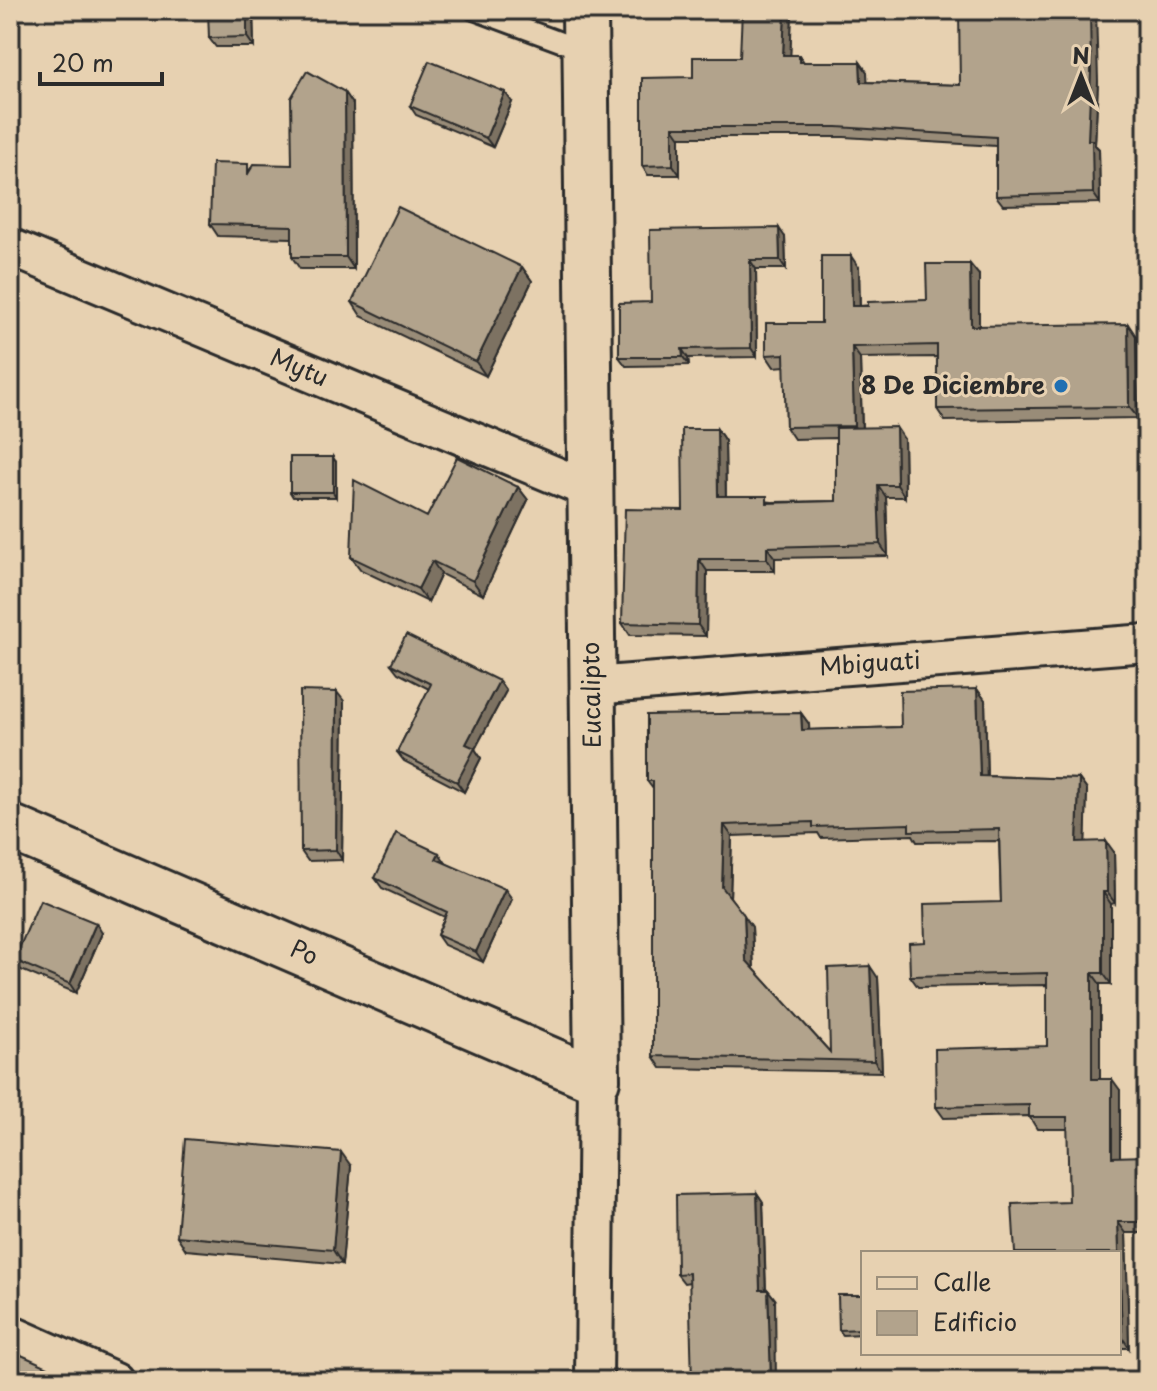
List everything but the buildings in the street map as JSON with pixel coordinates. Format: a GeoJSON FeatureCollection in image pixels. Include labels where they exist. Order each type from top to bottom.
{"type":"FeatureCollection","features":[{"type":"Feature","properties":{"kind":"street","name":"Eucalipto"},"geometry":{"type":"LineString","coordinates":[[585,30],[597,1080],[594,1381]]}},
{"type":"Feature","properties":{"kind":"street","name":"Mytu"},"geometry":{"type":"LineString","coordinates":[[10,247],[588,489]]}},
{"type":"Feature","properties":{"kind":"street","name":"Mbiguati"},"geometry":{"type":"LineString","coordinates":[[592,686],[1147,643]]}},
{"type":"Feature","properties":{"kind":"street","name":"Po"},"geometry":{"type":"LineString","coordinates":[[10,827],[597,1080]]}},
{"type":"Feature","properties":{"kind":"street"},"geometry":{"type":"LineString","coordinates":[[10,1334],[115,1381]]}},
{"type":"Feature","properties":{"kind":"lane"},"geometry":{"type":"LineString","coordinates":[[474,10],[585,30]]}},
{"type":"Feature","properties":{"kind":"place","name":"8 De Diciembre"},"geometry":{"type":"Point","coordinates":[1061,386]}}]}
